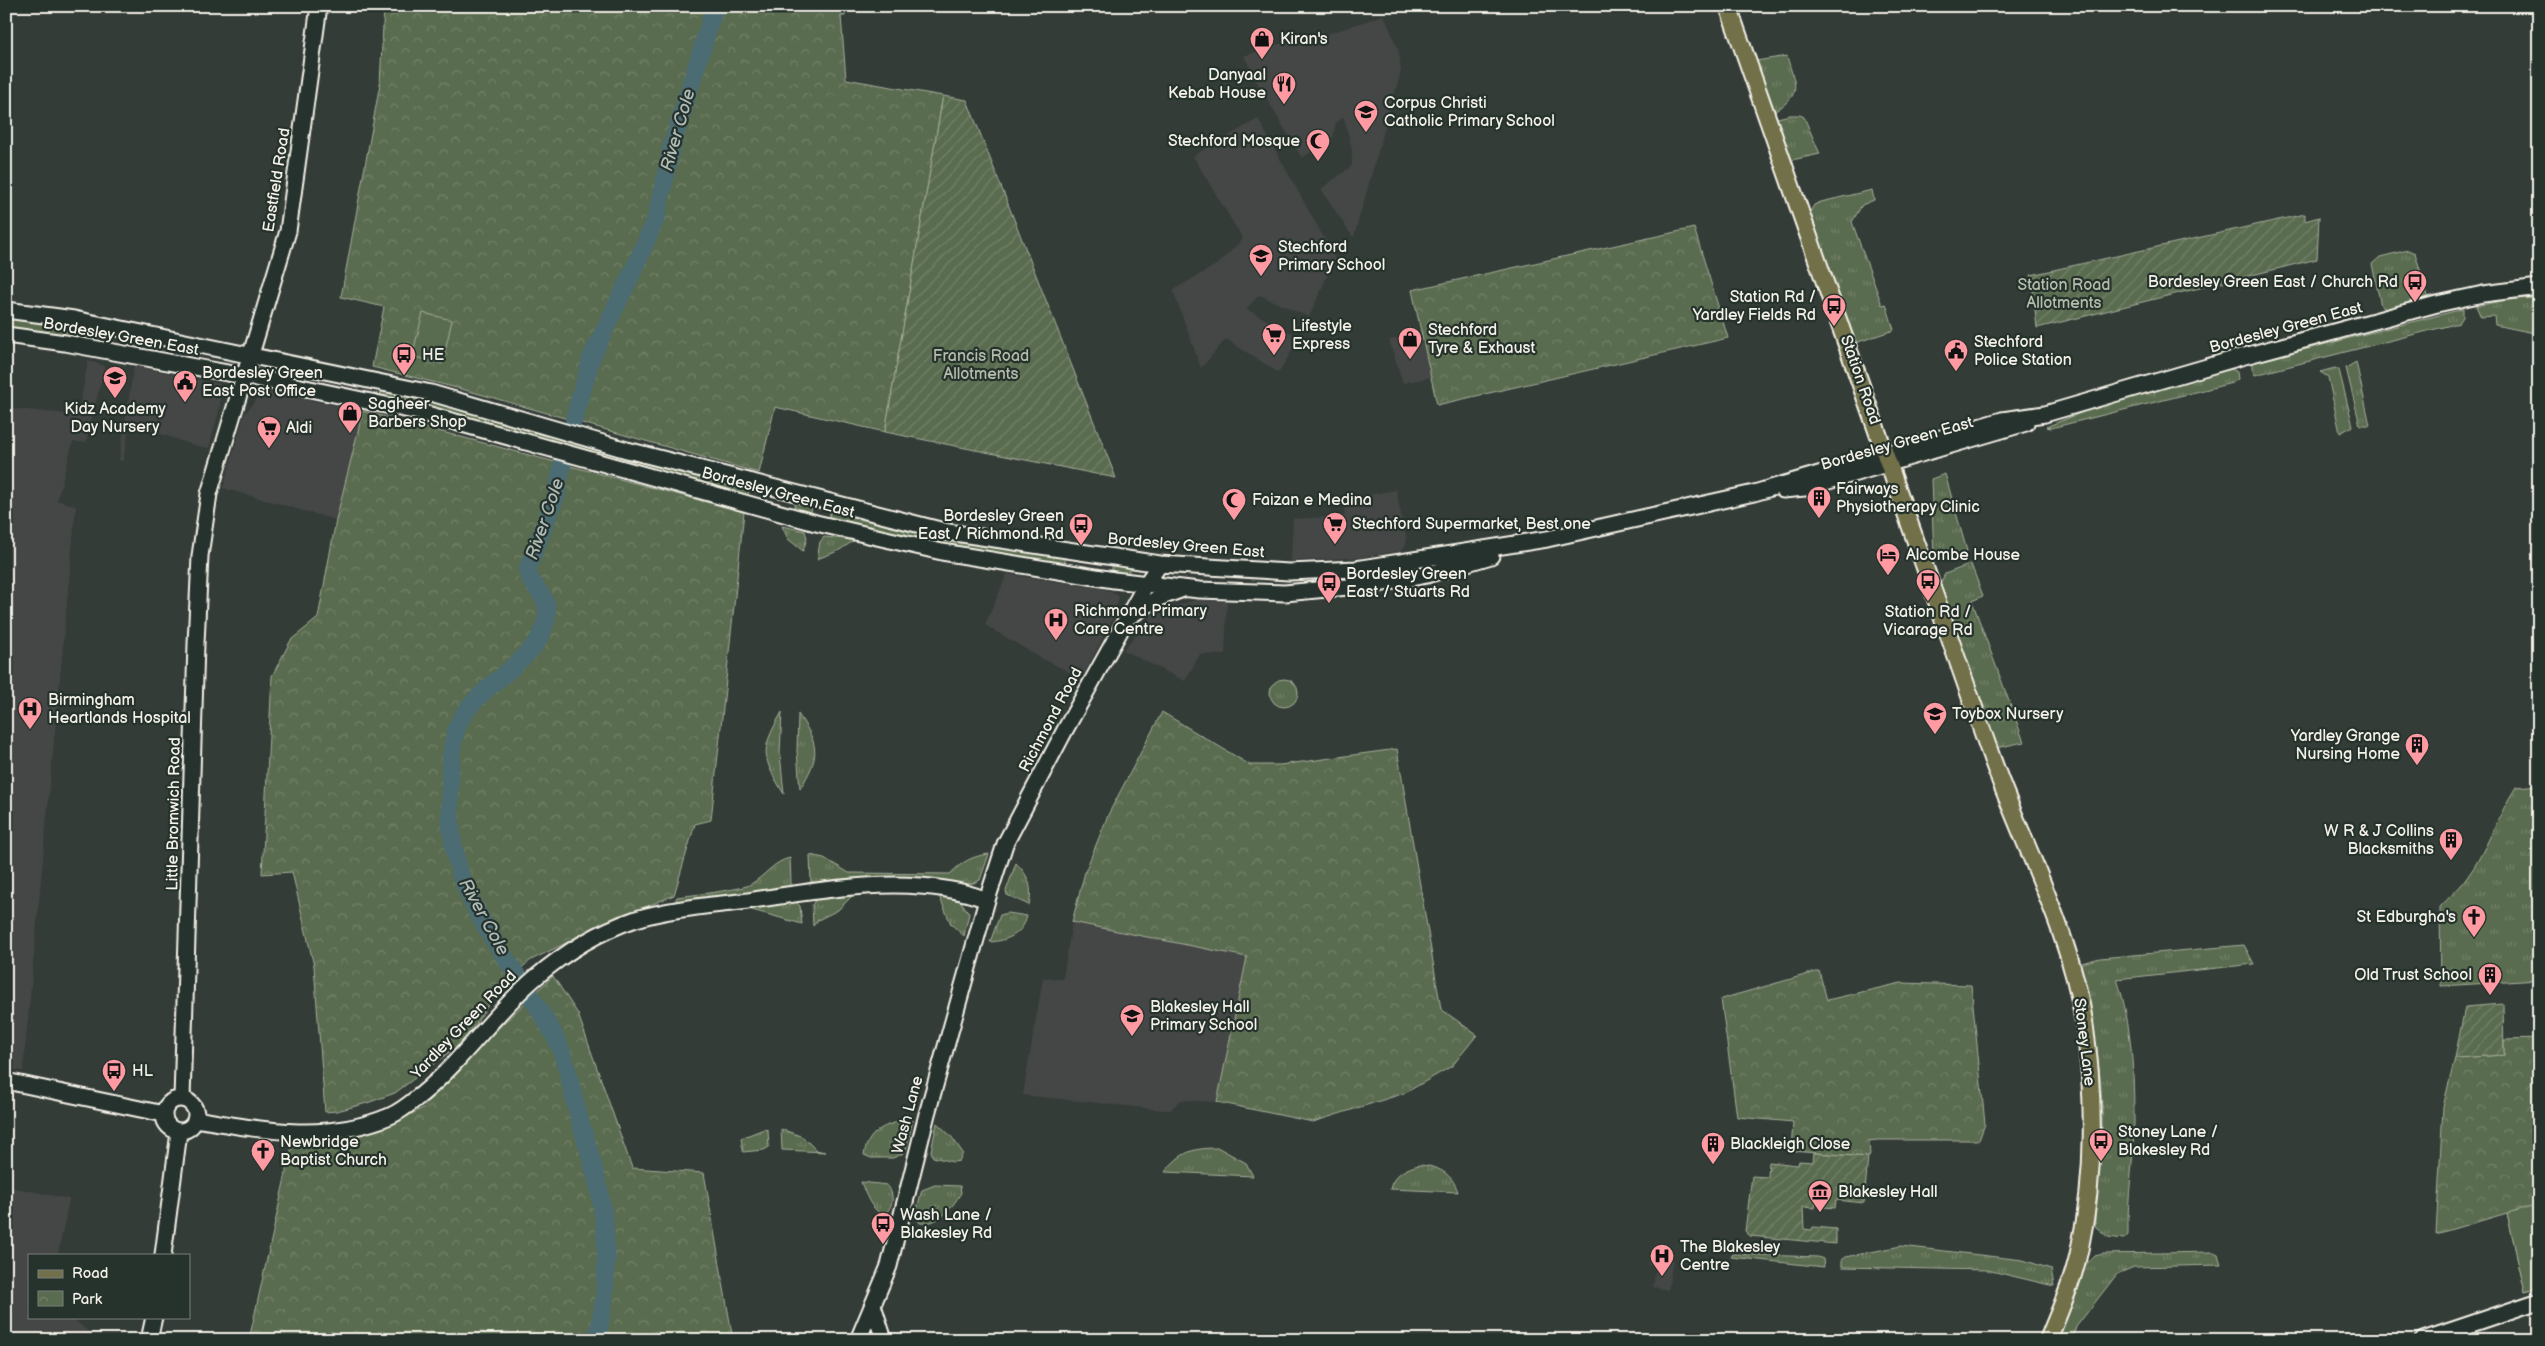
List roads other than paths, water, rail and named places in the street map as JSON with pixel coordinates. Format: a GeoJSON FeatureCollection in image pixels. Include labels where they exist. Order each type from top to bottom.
{"type":"FeatureCollection","features":[{"type":"Feature","properties":{"kind":"main road","name":"Station Road"},"geometry":{"type":"LineString","coordinates":[[1728,6],[1990,754]]}},
{"type":"Feature","properties":{"kind":"main road","name":"Stoney Lane"},"geometry":{"type":"LineString","coordinates":[[1990,754],[2067,956],[2084,1019],[2088,1053],[2091,1107],[2086,1210],[2077,1257],[2048,1340]]}},
{"type":"Feature","properties":{"kind":"street","name":"Eastfield Road"},"geometry":{"type":"LineString","coordinates":[[249,355],[288,231],[319,6]]}},
{"type":"Feature","properties":{"kind":"street","name":"Bordesley Green East"},"geometry":{"type":"LineString","coordinates":[[1754,493],[1805,488],[1887,458],[2002,420],[2045,414],[2241,357],[2436,304],[2483,294],[2539,287]]}},
{"type":"Feature","properties":{"kind":"street","name":"Bordesley Green East"},"geometry":{"type":"LineString","coordinates":[[6,310],[74,319],[431,393],[627,450],[944,531],[1160,564],[1289,572],[1356,569],[1548,539],[1754,493],[1887,458]]}},
{"type":"Feature","properties":{"kind":"street","name":"Bordesley Green East"},"geometry":{"type":"LineString","coordinates":[[6,335],[65,343],[423,413],[816,523],[942,552],[1114,580],[1186,588],[1285,593],[1379,584],[1427,575],[1548,539]]}},
{"type":"Feature","properties":{"kind":"street","name":"Little Bromwich Road"},"geometry":{"type":"LineString","coordinates":[[182,1099],[200,556],[209,494],[249,355]]}},
{"type":"Feature","properties":{"kind":"street","name":"Richmond Road"},"geometry":{"type":"LineString","coordinates":[[987,900],[1005,844],[1065,730],[1146,584],[1160,564]]}},
{"type":"Feature","properties":{"kind":"street"},"geometry":{"type":"LineString","coordinates":[[1114,580],[1127,594],[1128,617]]}},
{"type":"Feature","properties":{"kind":"street"},"geometry":{"type":"LineString","coordinates":[[1128,617],[1156,599],[1186,588]]}},
{"type":"Feature","properties":{"kind":"street","name":"Yardley Green Road"},"geometry":{"type":"LineString","coordinates":[[196,1119],[273,1132],[313,1132],[342,1129],[391,1115],[408,1105],[445,1075],[514,996],[536,976],[569,952],[601,934],[637,919],[673,912],[880,885],[969,892],[987,900]]}},
{"type":"Feature","properties":{"kind":"street","name":"Wash Lane"},"geometry":{"type":"LineString","coordinates":[[858,1340],[889,1266],[911,1171],[987,900]]}},
{"type":"Feature","properties":{"kind":"street"},"geometry":{"type":"LineString","coordinates":[[6,1081],[164,1114]]}},
{"type":"Feature","properties":{"kind":"street"},"geometry":{"type":"LineString","coordinates":[[182,1099],[191,1103],[196,1119],[188,1129],[179,1132],[168,1126],[164,1114],[168,1104],[182,1099]]}},
{"type":"Feature","properties":{"kind":"street"},"geometry":{"type":"LineString","coordinates":[[163,1254],[179,1132]]}},
{"type":"Feature","properties":{"kind":"street"},"geometry":{"type":"LineString","coordinates":[[2423,1340],[2539,1300]]}},
{"type":"Feature","properties":{"kind":"street"},"geometry":{"type":"LineString","coordinates":[[873,1305],[884,1340]]}},
{"type":"Feature","properties":{"kind":"street"},"geometry":{"type":"LineString","coordinates":[[149,1340],[154,1318]]}},
{"type":"Feature","properties":{"kind":"waterway","name":"River Cole"},"geometry":{"type":"LineString","coordinates":[[574,419],[592,356],[635,267],[656,218],[672,146],[715,6]]}},
{"type":"Feature","properties":{"kind":"waterway","name":"River Cole"},"geometry":{"type":"LineString","coordinates":[[563,462],[556,496],[527,570],[531,581],[546,605],[547,611],[544,628],[536,643],[524,657],[480,696],[467,710],[458,725],[452,748],[450,810],[457,864],[467,891],[495,942],[543,1016],[557,1041],[566,1064],[596,1177],[604,1217],[606,1252],[605,1288],[597,1340]]}},
{"type":"Feature","properties":{"kind":"place","name":"Kiran's"},"geometry":{"type":"Point","coordinates":[1262,60]}},
{"type":"Feature","properties":{"kind":"place","name":"Danyaal Kebab House"},"geometry":{"type":"Point","coordinates":[1284,105]}},
{"type":"Feature","properties":{"kind":"place","name":"Corpus Christi Catholic Primary School"},"geometry":{"type":"Point","coordinates":[1366,133]}},
{"type":"Feature","properties":{"kind":"place","name":"Stechford Mosque"},"geometry":{"type":"Point","coordinates":[1318,162]}},
{"type":"Feature","properties":{"kind":"place","name":"Stechford Primary School"},"geometry":{"type":"Point","coordinates":[1261,277]}},
{"type":"Feature","properties":{"kind":"place","name":"Bordesley Green East / Church Rd"},"geometry":{"type":"Point","coordinates":[2415,303]}},
{"type":"Feature","properties":{"kind":"place","name":"Station Rd / Yardley Fields Rd"},"geometry":{"type":"Point","coordinates":[1834,327]}},
{"type":"Feature","properties":{"kind":"place","name":"Lifestyle Express"},"geometry":{"type":"Point","coordinates":[1274,356]}},
{"type":"Feature","properties":{"kind":"place","name":"Stechford Tyre & Exhaust"},"geometry":{"type":"Point","coordinates":[1410,360]}},
{"type":"Feature","properties":{"kind":"place","name":"Stechford Police Station"},"geometry":{"type":"Point","coordinates":[1956,372]}},
{"type":"Feature","properties":{"kind":"place","name":"HE"},"geometry":{"type":"Point","coordinates":[404,376]}},
{"type":"Feature","properties":{"kind":"place","name":"Kidz Academy Day Nursery"},"geometry":{"type":"Point","coordinates":[115,399]}},
{"type":"Feature","properties":{"kind":"place","name":"Bordesley Green East Post Office"},"geometry":{"type":"Point","coordinates":[185,403]}},
{"type":"Feature","properties":{"kind":"place","name":"Sagheer Barbers Shop"},"geometry":{"type":"Point","coordinates":[350,434]}},
{"type":"Feature","properties":{"kind":"place","name":"Aldi"},"geometry":{"type":"Point","coordinates":[269,449]}},
{"type":"Feature","properties":{"kind":"place","name":"Fairways Physiotherapy Clinic"},"geometry":{"type":"Point","coordinates":[1819,519]}},
{"type":"Feature","properties":{"kind":"place","name":"Faizan e Medina"},"geometry":{"type":"Point","coordinates":[1234,521]}},
{"type":"Feature","properties":{"kind":"place","name":"Stechford Supermarket, Best one"},"geometry":{"type":"Point","coordinates":[1335,545]}},
{"type":"Feature","properties":{"kind":"place","name":"Bordesley Green East / Richmond Rd"},"geometry":{"type":"Point","coordinates":[1081,546]}},
{"type":"Feature","properties":{"kind":"place","name":"Alcombe House"},"geometry":{"type":"Point","coordinates":[1888,576]}},
{"type":"Feature","properties":{"kind":"place","name":"Station Rd / Vicarage Rd"},"geometry":{"type":"Point","coordinates":[1928,602]}},
{"type":"Feature","properties":{"kind":"place","name":"Bordesley Green East / Stuarts Rd"},"geometry":{"type":"Point","coordinates":[1329,604]}},
{"type":"Feature","properties":{"kind":"place","name":"Richmond Primary Care Centre"},"geometry":{"type":"Point","coordinates":[1056,641]}},
{"type":"Feature","properties":{"kind":"place","name":"Birmingham Heartlands Hospital"},"geometry":{"type":"Point","coordinates":[30,730]}},
{"type":"Feature","properties":{"kind":"place","name":"Toybox Nursery"},"geometry":{"type":"Point","coordinates":[1935,735]}},
{"type":"Feature","properties":{"kind":"place","name":"Yardley Grange Nursing Home"},"geometry":{"type":"Point","coordinates":[2417,766]}},
{"type":"Feature","properties":{"kind":"place","name":"W R & J Collins Blacksmiths"},"geometry":{"type":"Point","coordinates":[2451,861]}},
{"type":"Feature","properties":{"kind":"place","name":"St Edburgha's"},"geometry":{"type":"Point","coordinates":[2474,938]}},
{"type":"Feature","properties":{"kind":"place","name":"Old Trust School"},"geometry":{"type":"Point","coordinates":[2490,996]}},
{"type":"Feature","properties":{"kind":"place","name":"Blakesley Hall Primary School"},"geometry":{"type":"Point","coordinates":[1132,1037]}},
{"type":"Feature","properties":{"kind":"place","name":"HL"},"geometry":{"type":"Point","coordinates":[114,1092]}},
{"type":"Feature","properties":{"kind":"place","name":"Stoney Lane / Blakesley Rd"},"geometry":{"type":"Point","coordinates":[2101,1162]}},
{"type":"Feature","properties":{"kind":"place","name":"Blackleigh Close"},"geometry":{"type":"Point","coordinates":[1713,1165]}},
{"type":"Feature","properties":{"kind":"place","name":"Newbridge Baptist Church"},"geometry":{"type":"Point","coordinates":[263,1172]}},
{"type":"Feature","properties":{"kind":"place","name":"Blakesley Hall"},"geometry":{"type":"Point","coordinates":[1820,1213]}},
{"type":"Feature","properties":{"kind":"place","name":"Wash Lane / Blakesley Rd"},"geometry":{"type":"Point","coordinates":[883,1245]}},
{"type":"Feature","properties":{"kind":"place","name":"The Blakesley Centre"},"geometry":{"type":"Point","coordinates":[1662,1277]}},
{"type":"Feature","properties":{"kind":"park label","name":"Station Road Allotments"},"geometry":{"type":"Point","coordinates":[2064,294]}},
{"type":"Feature","properties":{"kind":"park label","name":"Francis Road Allotments"},"geometry":{"type":"Point","coordinates":[981,365]}}]}
